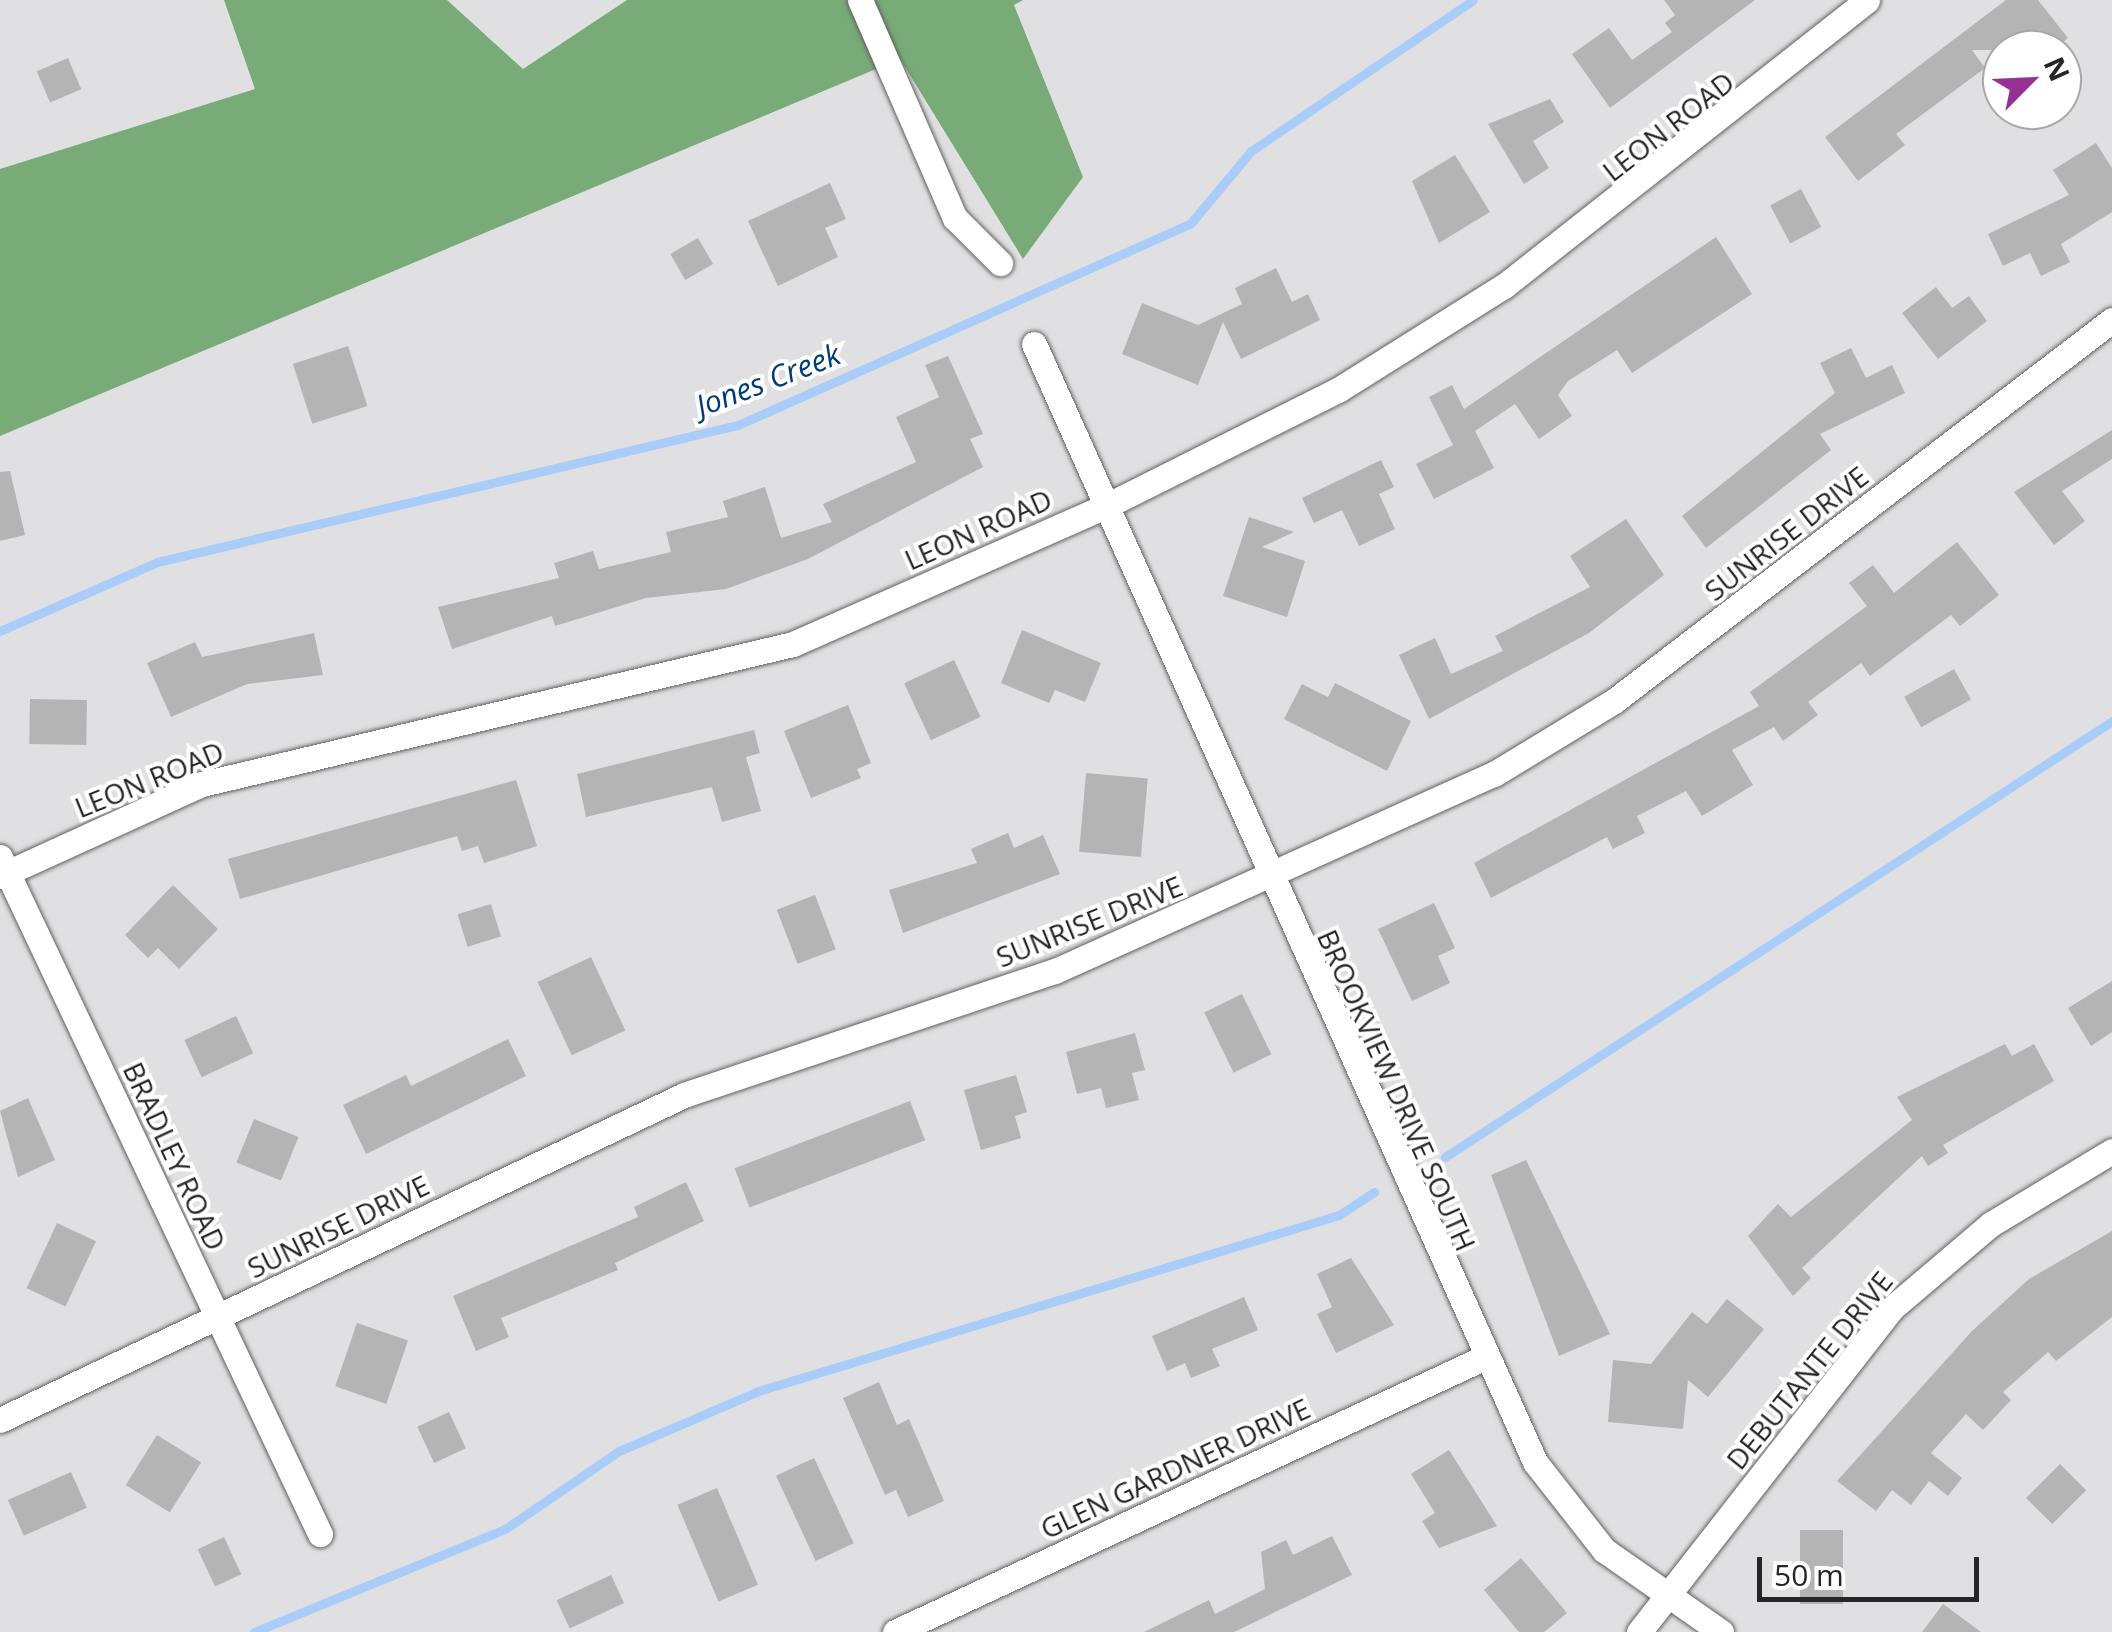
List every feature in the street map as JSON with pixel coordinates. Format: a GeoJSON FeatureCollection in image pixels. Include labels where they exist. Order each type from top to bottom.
{"type":"FeatureCollection","features":[{"type":"Feature","properties":{"kind":"street"},"geometry":{"type":"LineString","coordinates":[[860,0],[955,218],[1000,262]]}},
{"type":"Feature","properties":{"kind":"street","name":"LEON ROAD"},"geometry":{"type":"LineString","coordinates":[[2,869],[202,784],[794,644],[1110,504],[1338,390],[1504,286],[1867,0]]}},
{"type":"Feature","properties":{"kind":"street","name":"SUNRISE DRIVE"},"geometry":{"type":"LineString","coordinates":[[0,1420],[684,1095],[1055,971],[1271,878],[1494,774],[1614,701],[2112,320]]}},
{"type":"Feature","properties":{"kind":"street","name":"BROOKVIEW DRIVE SOUTH"},"geometry":{"type":"LineString","coordinates":[[1034,344],[1110,504],[1482,1359],[1572,1512],[1604,1550],[1721,1632]]}},
{"type":"Feature","properties":{"kind":"street","name":"BRADLEY ROAD"},"geometry":{"type":"LineString","coordinates":[[2,869],[320,1534]]}},
{"type":"Feature","properties":{"kind":"street","name":"DEBUTANTE DRIVE"},"geometry":{"type":"LineString","coordinates":[[1639,1632],[1891,1309],[1992,1224],[2112,1151]]}},
{"type":"Feature","properties":{"kind":"street","name":"GLEN GARDNER DRIVE"},"geometry":{"type":"LineString","coordinates":[[895,1632],[1482,1359]]}},
{"type":"Feature","properties":{"kind":"green space"},"geometry":{"type":"Polygon","coordinates":[[[224,0],[447,0],[523,69],[627,0],[1023,0],[1014,5],[1083,177],[1023,259],[900,59],[0,436],[0,169],[255,89],[224,0]]]}},
{"type":"Feature","properties":{"kind":"building"},"geometry":{"type":"Polygon","coordinates":[[[1664,0],[1755,0],[1610,108],[1572,54],[1609,28],[1632,60],[1672,32],[1665,23],[1675,15],[1664,0]]]}},
{"type":"Feature","properties":{"kind":"building"},"geometry":{"type":"Polygon","coordinates":[[[2006,0],[2038,0],[2062,30],[1982,30],[1982,50],[1972,50],[1982,70],[1896,134],[1905,145],[1858,181],[1825,137],[2006,0]]]}},
{"type":"Feature","properties":{"kind":"building"},"geometry":{"type":"Polygon","coordinates":[[[68,58],[81,89],[50,103],[37,71],[68,58]]]}},
{"type":"Feature","properties":{"kind":"building"},"geometry":{"type":"Polygon","coordinates":[[[1550,99],[1564,122],[1533,141],[1549,168],[1524,184],[1488,124],[1550,99]]]}},
{"type":"Feature","properties":{"kind":"building"},"geometry":{"type":"Polygon","coordinates":[[[2096,143],[2112,168],[2112,212],[2061,244],[2070,262],[2041,276],[2030,253],[2003,266],[1988,234],[2069,195],[2053,170],[2096,143]]]}},
{"type":"Feature","properties":{"kind":"building"},"geometry":{"type":"Polygon","coordinates":[[[1455,155],[1490,212],[1439,243],[1412,181],[1455,155]]]}},
{"type":"Feature","properties":{"kind":"building"},"geometry":{"type":"Polygon","coordinates":[[[830,183],[846,219],[825,228],[838,257],[778,286],[748,221],[830,183]]]}},
{"type":"Feature","properties":{"kind":"building"},"geometry":{"type":"Polygon","coordinates":[[[1801,189],[1821,227],[1790,243],[1770,205],[1801,189]]]}},
{"type":"Feature","properties":{"kind":"building"},"geometry":{"type":"Polygon","coordinates":[[[1716,237],[1752,294],[1632,373],[1617,350],[1568,381],[1558,395],[1572,416],[1539,439],[1515,404],[1475,431],[1494,468],[1434,499],[1416,464],[1453,445],[1429,397],[1452,385],[1464,409],[1716,237]]]}},
{"type":"Feature","properties":{"kind":"building"},"geometry":{"type":"Polygon","coordinates":[[[698,238],[713,264],[685,280],[670,254],[698,238]]]}},
{"type":"Feature","properties":{"kind":"building"},"geometry":{"type":"Polygon","coordinates":[[[1276,268],[1292,302],[1308,294],[1320,320],[1241,359],[1223,322],[1198,385],[1122,354],[1142,303],[1198,325],[1242,304],[1235,288],[1276,268]]]}},
{"type":"Feature","properties":{"kind":"building"},"geometry":{"type":"Polygon","coordinates":[[[1936,287],[1952,308],[1969,296],[1987,321],[1938,359],[1902,313],[1936,287]]]}},
{"type":"Feature","properties":{"kind":"building"},"geometry":{"type":"Polygon","coordinates":[[[348,346],[367,406],[312,424],[293,364],[348,346]]]}},
{"type":"Feature","properties":{"kind":"building"},"geometry":{"type":"Polygon","coordinates":[[[1851,348],[1866,378],[1892,365],[1905,393],[1820,434],[1831,450],[1706,548],[1682,516],[1835,393],[1820,363],[1851,348]]]}},
{"type":"Feature","properties":{"kind":"building"},"geometry":{"type":"Polygon","coordinates":[[[948,356],[983,434],[970,439],[983,467],[808,559],[726,589],[646,598],[555,626],[552,616],[452,649],[438,607],[559,578],[554,563],[593,551],[599,569],[671,552],[666,532],[728,517],[723,501],[765,487],[781,538],[832,522],[823,504],[916,462],[896,417],[939,397],[925,365],[948,356]]]}},
{"type":"Feature","properties":{"kind":"building"},"geometry":{"type":"Polygon","coordinates":[[[2112,430],[2112,459],[2062,491],[2085,521],[2054,545],[2014,492],[2112,430]]]}},
{"type":"Feature","properties":{"kind":"building"},"geometry":{"type":"Polygon","coordinates":[[[1381,460],[1394,487],[1379,494],[1395,529],[1359,546],[1342,510],[1314,523],[1302,498],[1381,460]]]}},
{"type":"Feature","properties":{"kind":"building"},"geometry":{"type":"Polygon","coordinates":[[[10,471],[25,535],[0,541],[0,472],[10,471]]]}},
{"type":"Feature","properties":{"kind":"building"},"geometry":{"type":"Polygon","coordinates":[[[1249,517],[1294,532],[1262,547],[1305,561],[1287,617],[1223,596],[1249,517]]]}},
{"type":"Feature","properties":{"kind":"building"},"geometry":{"type":"Polygon","coordinates":[[[1626,519],[1664,575],[1589,633],[1429,719],[1399,655],[1435,638],[1451,674],[1503,651],[1495,636],[1590,587],[1570,556],[1626,519]]]}},
{"type":"Feature","properties":{"kind":"building"},"geometry":{"type":"Polygon","coordinates":[[[1957,542],[1999,595],[1960,626],[1951,615],[1870,676],[1861,663],[1808,702],[1818,715],[1783,741],[1774,727],[1732,750],[1753,785],[1702,816],[1686,791],[1637,816],[1645,833],[1613,849],[1607,837],[1491,898],[1474,863],[1759,706],[1750,692],[1867,606],[1849,583],[1873,565],[1894,593],[1957,542]]]}},
{"type":"Feature","properties":{"kind":"building"},"geometry":{"type":"Polygon","coordinates":[[[1022,630],[1101,663],[1085,702],[1055,690],[1049,703],[1001,683],[1022,630]]]}},
{"type":"Feature","properties":{"kind":"building"},"geometry":{"type":"Polygon","coordinates":[[[314,633],[323,675],[247,684],[171,717],[147,663],[195,642],[202,657],[314,633]]]}},
{"type":"Feature","properties":{"kind":"building"},"geometry":{"type":"Polygon","coordinates":[[[954,660],[981,717],[931,740],[904,683],[954,660]]]}},
{"type":"Feature","properties":{"kind":"building"},"geometry":{"type":"Polygon","coordinates":[[[1954,669],[1971,700],[1921,727],[1904,697],[1954,669]]]}},
{"type":"Feature","properties":{"kind":"building"},"geometry":{"type":"Polygon","coordinates":[[[1335,683],[1411,721],[1387,771],[1284,719],[1302,684],[1328,697],[1335,683]]]}},
{"type":"Feature","properties":{"kind":"building"},"geometry":{"type":"Polygon","coordinates":[[[30,699],[87,700],[86,745],[29,744],[30,699]]]}},
{"type":"Feature","properties":{"kind":"building"},"geometry":{"type":"Polygon","coordinates":[[[848,705],[871,763],[857,769],[861,778],[811,798],[784,731],[848,705]]]}},
{"type":"Feature","properties":{"kind":"building"},"geometry":{"type":"Polygon","coordinates":[[[754,730],[760,753],[746,757],[761,811],[722,822],[712,787],[586,817],[577,774],[754,730]]]}},
{"type":"Feature","properties":{"kind":"building"},"geometry":{"type":"Polygon","coordinates":[[[1086,773],[1148,778],[1141,857],[1079,852],[1086,773]]]}},
{"type":"Feature","properties":{"kind":"building"},"geometry":{"type":"Polygon","coordinates":[[[516,780],[537,846],[484,863],[478,846],[462,851],[457,836],[240,899],[228,859],[516,780]]]}},
{"type":"Feature","properties":{"kind":"building"},"geometry":{"type":"Polygon","coordinates":[[[1008,833],[1014,848],[1043,835],[1060,874],[903,933],[889,890],[977,863],[971,849],[1008,833]]]}},
{"type":"Feature","properties":{"kind":"building"},"geometry":{"type":"Polygon","coordinates":[[[173,885],[218,929],[179,969],[158,948],[148,958],[125,935],[173,885]]]}},
{"type":"Feature","properties":{"kind":"building"},"geometry":{"type":"Polygon","coordinates":[[[815,895],[836,949],[798,964],[777,910],[815,895]]]}},
{"type":"Feature","properties":{"kind":"building"},"geometry":{"type":"Polygon","coordinates":[[[1434,903],[1455,948],[1438,956],[1450,983],[1412,1001],[1378,929],[1434,903]]]}},
{"type":"Feature","properties":{"kind":"building"},"geometry":{"type":"Polygon","coordinates":[[[491,904],[501,937],[467,947],[458,914],[491,904]]]}},
{"type":"Feature","properties":{"kind":"building"},"geometry":{"type":"Polygon","coordinates":[[[591,957],[625,1030],[572,1055],[538,982],[591,957]]]}},
{"type":"Feature","properties":{"kind":"building"},"geometry":{"type":"Polygon","coordinates":[[[2112,981],[2112,1032],[2091,1046],[2068,1008],[2112,981]]]}},
{"type":"Feature","properties":{"kind":"building"},"geometry":{"type":"Polygon","coordinates":[[[1242,994],[1271,1054],[1234,1073],[1204,1012],[1242,994]]]}},
{"type":"Feature","properties":{"kind":"building"},"geometry":{"type":"Polygon","coordinates":[[[236,1016],[253,1053],[202,1077],[184,1040],[236,1016]]]}},
{"type":"Feature","properties":{"kind":"building"},"geometry":{"type":"Polygon","coordinates":[[[1135,1033],[1145,1070],[1132,1073],[1139,1100],[1106,1108],[1101,1088],[1077,1094],[1066,1052],[1135,1033]]]}},
{"type":"Feature","properties":{"kind":"building"},"geometry":{"type":"Polygon","coordinates":[[[508,1039],[526,1076],[366,1154],[343,1105],[406,1075],[411,1086],[508,1039]]]}},
{"type":"Feature","properties":{"kind":"building"},"geometry":{"type":"Polygon","coordinates":[[[2005,1044],[2012,1056],[2034,1044],[2054,1081],[1943,1145],[1948,1153],[1928,1166],[1922,1156],[1802,1268],[1811,1278],[1793,1296],[1748,1236],[1778,1204],[1791,1217],[1912,1120],[1897,1097],[2005,1044]]]}},
{"type":"Feature","properties":{"kind":"building"},"geometry":{"type":"Polygon","coordinates":[[[1016,1075],[1027,1112],[1015,1116],[1021,1138],[981,1150],[964,1090],[1016,1075]]]}},
{"type":"Feature","properties":{"kind":"building"},"geometry":{"type":"Polygon","coordinates":[[[28,1098],[55,1160],[18,1177],[0,1111],[28,1098]]]}},
{"type":"Feature","properties":{"kind":"building"},"geometry":{"type":"Polygon","coordinates":[[[910,1101],[925,1140],[750,1208],[734,1168],[910,1101]]]}},
{"type":"Feature","properties":{"kind":"building"},"geometry":{"type":"Polygon","coordinates":[[[254,1119],[299,1137],[281,1181],[236,1163],[254,1119]]]}},
{"type":"Feature","properties":{"kind":"building"},"geometry":{"type":"Polygon","coordinates":[[[1526,1160],[1610,1334],[1559,1356],[1491,1175],[1526,1160]]]}},
{"type":"Feature","properties":{"kind":"building"},"geometry":{"type":"Polygon","coordinates":[[[686,1182],[704,1221],[615,1263],[618,1270],[501,1318],[509,1337],[476,1351],[453,1296],[638,1217],[634,1207],[686,1182]]]}},
{"type":"Feature","properties":{"kind":"building"},"geometry":{"type":"Polygon","coordinates":[[[57,1223],[96,1241],[66,1306],[27,1288],[57,1223]]]}},
{"type":"Feature","properties":{"kind":"building"},"geometry":{"type":"Polygon","coordinates":[[[2112,1231],[2112,1317],[2056,1361],[2048,1352],[2003,1392],[2011,1400],[1983,1430],[1966,1414],[1931,1453],[1962,1478],[1948,1496],[1929,1481],[1911,1505],[1892,1490],[1876,1511],[1837,1481],[1972,1331],[2029,1279],[2112,1231]]]}},
{"type":"Feature","properties":{"kind":"building"},"geometry":{"type":"Polygon","coordinates":[[[1351,1258],[1394,1325],[1336,1353],[1317,1314],[1332,1307],[1317,1274],[1351,1258]]]}},
{"type":"Feature","properties":{"kind":"building"},"geometry":{"type":"Polygon","coordinates":[[[1244,1297],[1258,1330],[1212,1349],[1220,1366],[1191,1378],[1185,1363],[1167,1371],[1152,1336],[1244,1297]]]}},
{"type":"Feature","properties":{"kind":"building"},"geometry":{"type":"Polygon","coordinates":[[[1727,1299],[1764,1329],[1708,1397],[1688,1380],[1683,1429],[1608,1422],[1613,1360],[1651,1364],[1692,1312],[1707,1324],[1727,1299]]]}},
{"type":"Feature","properties":{"kind":"building"},"geometry":{"type":"Polygon","coordinates":[[[357,1323],[408,1341],[386,1404],[335,1386],[357,1323]]]}},
{"type":"Feature","properties":{"kind":"building"},"geometry":{"type":"Polygon","coordinates":[[[879,1382],[897,1425],[909,1419],[944,1501],[908,1517],[896,1490],[885,1495],[843,1398],[879,1382]]]}},
{"type":"Feature","properties":{"kind":"building"},"geometry":{"type":"Polygon","coordinates":[[[449,1412],[466,1448],[434,1463],[417,1427],[449,1412]]]}},
{"type":"Feature","properties":{"kind":"building"},"geometry":{"type":"Polygon","coordinates":[[[157,1435],[201,1463],[170,1513],[126,1485],[157,1435]]]}},
{"type":"Feature","properties":{"kind":"building"},"geometry":{"type":"Polygon","coordinates":[[[1449,1450],[1497,1526],[1439,1548],[1422,1521],[1435,1513],[1411,1474],[1449,1450]]]}},
{"type":"Feature","properties":{"kind":"building"},"geometry":{"type":"Polygon","coordinates":[[[814,1458],[854,1543],[816,1561],[776,1476],[814,1458]]]}},
{"type":"Feature","properties":{"kind":"building"},"geometry":{"type":"Polygon","coordinates":[[[2060,1464],[2086,1490],[2052,1524],[2026,1498],[2060,1464]]]}},
{"type":"Feature","properties":{"kind":"building"},"geometry":{"type":"Polygon","coordinates":[[[71,1472],[87,1508],[24,1536],[8,1500],[71,1472]]]}},
{"type":"Feature","properties":{"kind":"building"},"geometry":{"type":"Polygon","coordinates":[[[717,1488],[758,1585],[718,1601],[677,1505],[717,1488]]]}},
{"type":"Feature","properties":{"kind":"building"},"geometry":{"type":"Polygon","coordinates":[[[1800,1530],[1843,1530],[1843,1604],[1800,1604],[1800,1530]]]}},
{"type":"Feature","properties":{"kind":"building"},"geometry":{"type":"Polygon","coordinates":[[[1332,1536],[1352,1575],[1234,1632],[1144,1632],[1209,1600],[1215,1614],[1265,1589],[1261,1552],[1286,1540],[1293,1555],[1332,1536]]]}},
{"type":"Feature","properties":{"kind":"building"},"geometry":{"type":"Polygon","coordinates":[[[224,1537],[241,1574],[215,1586],[198,1549],[224,1537]]]}},
{"type":"Feature","properties":{"kind":"building"},"geometry":{"type":"Polygon","coordinates":[[[1521,1558],[1567,1613],[1544,1632],[1519,1632],[1484,1590],[1521,1558]]]}},
{"type":"Feature","properties":{"kind":"building"},"geometry":{"type":"Polygon","coordinates":[[[611,1575],[624,1603],[570,1628],[557,1600],[611,1575]]]}},
{"type":"Feature","properties":{"kind":"building"},"geometry":{"type":"Polygon","coordinates":[[[1943,1604],[1981,1632],[1922,1632],[1943,1604]]]}},
{"type":"Feature","properties":{"kind":"waterway","name":"Jones Creek"},"geometry":{"type":"LineString","coordinates":[[0,631],[157,562],[738,425],[1190,224],[1251,151],[1473,0]]}},
{"type":"Feature","properties":{"kind":"waterway"},"geometry":{"type":"LineString","coordinates":[[1445,1157],[2112,721]]}},
{"type":"Feature","properties":{"kind":"waterway"},"geometry":{"type":"LineString","coordinates":[[254,1632],[505,1529],[619,1451],[758,1391],[1339,1215],[1374,1192]]}}]}
